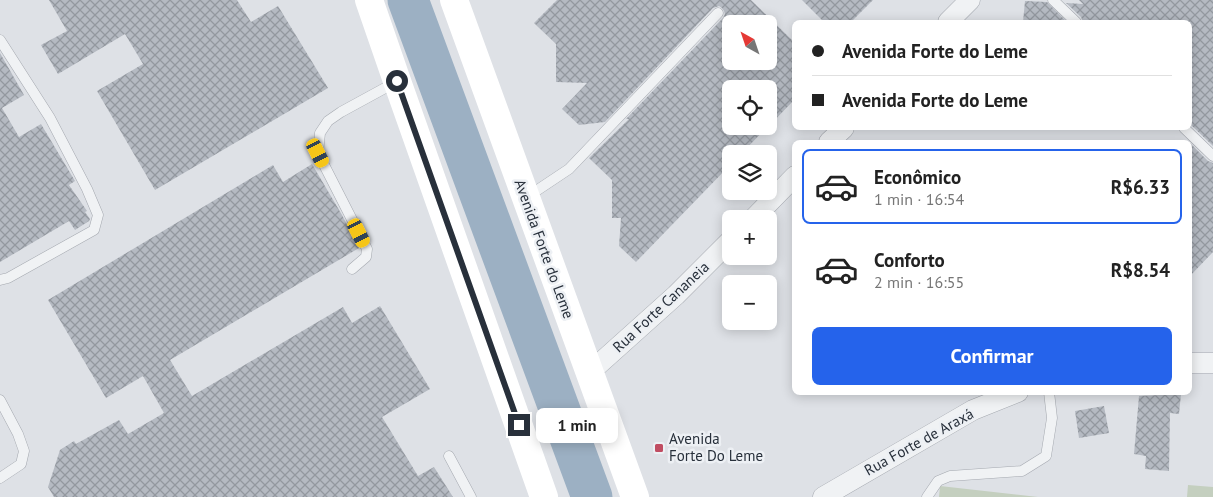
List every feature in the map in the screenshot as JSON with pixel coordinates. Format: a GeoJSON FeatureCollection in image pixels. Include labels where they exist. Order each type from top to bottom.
{"type":"FeatureCollection","features":[{"type":"Feature","properties":{"kind":"main road"},"geometry":{"type":"LineString","coordinates":[[369,0],[544,497]]}},
{"type":"Feature","properties":{"kind":"main road","name":"Avenida Forte do Leme"},"geometry":{"type":"LineString","coordinates":[[454,0],[635,497]]}},
{"type":"Feature","properties":{"kind":"street"},"geometry":{"type":"LineString","coordinates":[[950,20],[970,0]]}},
{"type":"Feature","properties":{"kind":"street"},"geometry":{"type":"LineString","coordinates":[[831,140],[842,130]]}},
{"type":"Feature","properties":{"kind":"street"},"geometry":{"type":"LineString","coordinates":[[762,210],[792,179]]}},
{"type":"Feature","properties":{"kind":"street","name":"Rua Forte Cananeia"},"geometry":{"type":"LineString","coordinates":[[589,373],[676,295],[722,249]]}},
{"type":"Feature","properties":{"kind":"street"},"geometry":{"type":"LineString","coordinates":[[1192,363],[1213,363]]}},
{"type":"Feature","properties":{"kind":"street","name":"Rua Forte de Araxá"},"geometry":{"type":"LineString","coordinates":[[822,497],[973,410],[1010,395]]}},
{"type":"Feature","properties":{"kind":"lane"},"geometry":{"type":"LineString","coordinates":[[1053,0],[1074,20]]}},
{"type":"Feature","properties":{"kind":"lane"},"geometry":{"type":"LineString","coordinates":[[526,198],[569,169],[718,13]]}},
{"type":"Feature","properties":{"kind":"lane"},"geometry":{"type":"LineString","coordinates":[[0,40],[50,118],[87,189],[98,215],[94,230],[8,278],[0,280]]}},
{"type":"Feature","properties":{"kind":"lane"},"geometry":{"type":"LineString","coordinates":[[352,269],[366,257],[367,250],[318,153],[320,133],[328,121],[341,112],[397,81]]}},
{"type":"Feature","properties":{"kind":"lane"},"geometry":{"type":"LineString","coordinates":[[1186,130],[1213,156]]}},
{"type":"Feature","properties":{"kind":"lane"},"geometry":{"type":"LineString","coordinates":[[927,497],[938,481],[950,476],[1022,471],[1046,456],[1052,418],[1049,395]]}},
{"type":"Feature","properties":{"kind":"lane"},"geometry":{"type":"LineString","coordinates":[[0,400],[18,434],[24,451],[21,464],[0,478]]}},
{"type":"Feature","properties":{"kind":"lane"},"geometry":{"type":"LineString","coordinates":[[449,456],[472,497]]}},
{"type":"Feature","properties":{"kind":"green space"},"geometry":{"type":"Polygon","coordinates":[[[1188,485],[1213,487],[1213,497],[1187,497],[1188,485]]]}},
{"type":"Feature","properties":{"kind":"green space"},"geometry":{"type":"Polygon","coordinates":[[[940,486],[1038,497],[939,497],[940,486]]]}},
{"type":"Feature","properties":{"kind":"building"},"geometry":{"type":"Polygon","coordinates":[[[49,0],[237,0],[251,22],[278,6],[328,88],[155,190],[97,91],[143,64],[125,34],[58,74],[41,45],[67,31],[49,0]]]}},
{"type":"Feature","properties":{"kind":"building"},"geometry":{"type":"Polygon","coordinates":[[[557,0],[751,0],[766,15],[724,15],[724,11],[719,6],[713,8],[605,122],[579,125],[562,109],[587,83],[556,82],[556,44],[534,23],[557,0]]]}},
{"type":"Feature","properties":{"kind":"building"},"geometry":{"type":"Polygon","coordinates":[[[802,0],[873,0],[853,20],[822,20],[802,0]]]}},
{"type":"Feature","properties":{"kind":"building"},"geometry":{"type":"Polygon","coordinates":[[[1079,0],[1213,0],[1213,146],[1192,126],[1192,20],[1082,20],[1066,3],[1083,4],[1079,0]]]}},
{"type":"Feature","properties":{"kind":"building"},"geometry":{"type":"Polygon","coordinates":[[[1025,1],[1047,2],[1065,20],[1023,20],[1025,1]]]}},
{"type":"Feature","properties":{"kind":"building"},"geometry":{"type":"Polygon","coordinates":[[[722,19],[722,70],[778,70],[778,26],[792,40],[792,102],[777,118],[777,80],[722,80],[722,135],[759,135],[750,145],[722,145],[722,173],[636,262],[619,246],[621,218],[612,218],[612,180],[589,158],[629,119],[626,119],[722,19]]]}},
{"type":"Feature","properties":{"kind":"building"},"geometry":{"type":"Polygon","coordinates":[[[0,53],[24,95],[2,108],[19,137],[41,124],[75,181],[69,185],[87,211],[85,212],[90,219],[75,230],[69,221],[0,262],[0,53]]]}},
{"type":"Feature","properties":{"kind":"building"},"geometry":{"type":"Polygon","coordinates":[[[1192,145],[1208,161],[1213,163],[1213,252],[1192,274],[1192,145]]]}},
{"type":"Feature","properties":{"kind":"building"},"geometry":{"type":"Polygon","coordinates":[[[312,164],[359,248],[170,360],[192,396],[343,307],[352,323],[380,306],[430,389],[382,417],[418,476],[434,467],[453,497],[54,497],[48,487],[60,450],[74,441],[76,444],[119,420],[128,434],[164,413],[143,376],[106,398],[48,300],[273,165],[283,182],[312,164]]]}},
{"type":"Feature","properties":{"kind":"building"},"geometry":{"type":"Polygon","coordinates":[[[1181,395],[1179,414],[1170,413],[1169,471],[1145,469],[1146,456],[1134,454],[1139,396],[1181,395]]]}},
{"type":"Feature","properties":{"kind":"building"},"geometry":{"type":"Polygon","coordinates":[[[1104,406],[1109,433],[1079,438],[1075,411],[1104,406]]]}},
{"type":"Feature","properties":{"kind":"waterway"},"geometry":{"type":"LineString","coordinates":[[408,0],[592,497]]}},
{"type":"Feature","properties":{"kind":"place","name":"Avenida Forte Do Leme"},"geometry":{"type":"Point","coordinates":[659,448]}},
{"type":"Feature","properties":{"kind":"route"},"geometry":{"type":"LineString","coordinates":[[397,81],[519,425]]}}]}
